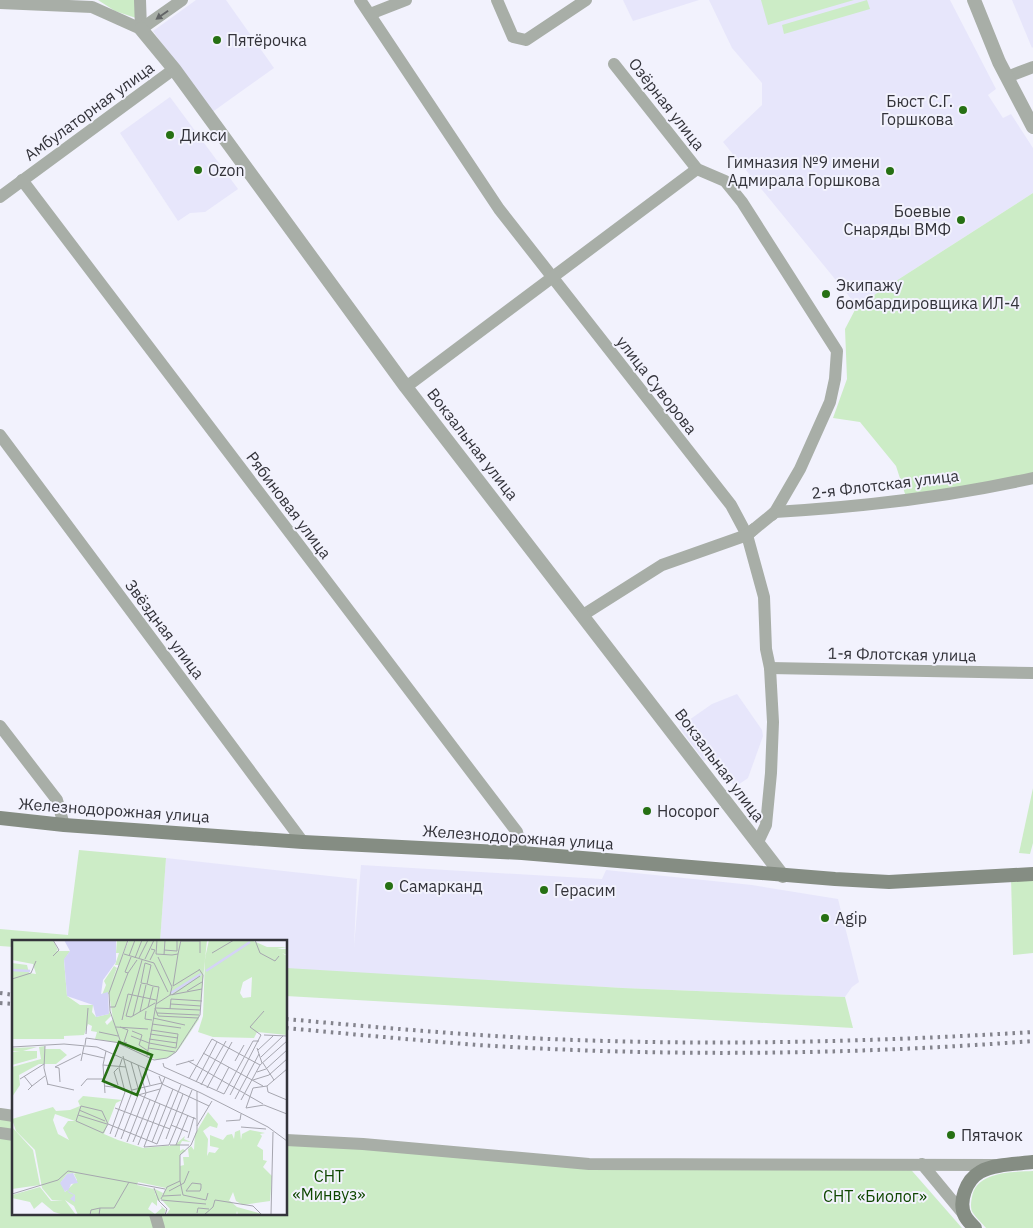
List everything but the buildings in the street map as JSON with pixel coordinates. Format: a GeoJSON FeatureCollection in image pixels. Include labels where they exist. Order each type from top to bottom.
{"type":"FeatureCollection","features":[{"type":"Feature","properties":{"kind":"main road","name":"Железнодорожная улица"},"geometry":{"type":"LineString","coordinates":[[0,818],[64,825],[303,842],[522,853],[783,876],[889,882],[1033,874]]}},
{"type":"Feature","properties":{"kind":"main road"},"geometry":{"type":"LineString","coordinates":[[975,1228],[965,1216],[963,1207],[963,1195],[968,1183],[980,1172],[1004,1165],[1033,1162]]}},
{"type":"Feature","properties":{"kind":"street"},"geometry":{"type":"LineString","coordinates":[[140,0],[141,29]]}},
{"type":"Feature","properties":{"kind":"street"},"geometry":{"type":"LineString","coordinates":[[141,29],[182,0]]}},
{"type":"Feature","properties":{"kind":"street","name":"улица Суворова"},"geometry":{"type":"LineString","coordinates":[[360,0],[499,210],[730,505],[747,535],[764,598],[772,722],[771,773],[766,825],[758,842]]}},
{"type":"Feature","properties":{"kind":"street"},"geometry":{"type":"LineString","coordinates":[[370,14],[406,0]]}},
{"type":"Feature","properties":{"kind":"street"},"geometry":{"type":"LineString","coordinates":[[497,0],[513,37],[526,40],[586,0]]}},
{"type":"Feature","properties":{"kind":"street"},"geometry":{"type":"LineString","coordinates":[[974,0],[1007,77],[1033,127]]}},
{"type":"Feature","properties":{"kind":"street"},"geometry":{"type":"LineString","coordinates":[[0,3],[92,7],[141,29]]}},
{"type":"Feature","properties":{"kind":"street","name":"Вокзальная улица"},"geometry":{"type":"LineString","coordinates":[[141,29],[174,69],[406,387],[783,876]]}},
{"type":"Feature","properties":{"kind":"street","name":"Озёрная улица"},"geometry":{"type":"LineString","coordinates":[[583,615],[662,565],[747,535],[775,512],[800,468],[830,402],[835,379],[837,351],[742,202],[725,181],[697,169],[614,64]]}},
{"type":"Feature","properties":{"kind":"street"},"geometry":{"type":"LineString","coordinates":[[1007,77],[1033,67]]}},
{"type":"Feature","properties":{"kind":"street","name":"Амбулаторная улица"},"geometry":{"type":"LineString","coordinates":[[0,197],[174,69]]}},
{"type":"Feature","properties":{"kind":"street"},"geometry":{"type":"LineString","coordinates":[[406,387],[697,169]]}},
{"type":"Feature","properties":{"kind":"street","name":"Рябиновая улица"},"geometry":{"type":"LineString","coordinates":[[22,180],[517,832],[522,853]]}},
{"type":"Feature","properties":{"kind":"street","name":"Звёздная улица"},"geometry":{"type":"LineString","coordinates":[[0,435],[303,842]]}},
{"type":"Feature","properties":{"kind":"street","name":"2-я Флотская улица"},"geometry":{"type":"LineString","coordinates":[[775,512],[858,507],[989,488],[1033,478]]}},
{"type":"Feature","properties":{"kind":"street","name":"1-я Флотская улица"},"geometry":{"type":"LineString","coordinates":[[770,668],[1033,673]]}},
{"type":"Feature","properties":{"kind":"street"},"geometry":{"type":"LineString","coordinates":[[0,726],[57,800],[64,825]]}},
{"type":"Feature","properties":{"kind":"street"},"geometry":{"type":"LineString","coordinates":[[288,1140],[363,1144],[589,1164],[663,1166],[1004,1165]]}},
{"type":"Feature","properties":{"kind":"street"},"geometry":{"type":"LineString","coordinates":[[922,1164],[965,1216]]}},
{"type":"Feature","properties":{"kind":"shaded area"},"geometry":{"type":"Polygon","coordinates":[[[196,0],[226,0],[274,68],[211,113],[153,31],[196,0]]]}},
{"type":"Feature","properties":{"kind":"shaded area"},"geometry":{"type":"Polygon","coordinates":[[[623,0],[699,0],[633,21],[623,0]]]}},
{"type":"Feature","properties":{"kind":"shaded area","name":"Гимназия №9 имени Адмирала Горшкова"},"geometry":{"type":"Polygon","coordinates":[[[709,0],[950,0],[996,89],[988,95],[1003,118],[1011,114],[1033,148],[1033,193],[857,306],[723,142],[762,105],[762,83],[732,48],[709,0]]]}},
{"type":"Feature","properties":{"kind":"shaded area"},"geometry":{"type":"Polygon","coordinates":[[[1012,0],[1033,0],[1032,48],[1012,0]]]}},
{"type":"Feature","properties":{"kind":"shaded area"},"geometry":{"type":"Polygon","coordinates":[[[170,97],[238,189],[205,212],[190,213],[178,221],[120,133],[170,97]]]}},
{"type":"Feature","properties":{"kind":"shaded area"},"geometry":{"type":"Polygon","coordinates":[[[737,694],[762,730],[763,736],[748,778],[735,787],[711,756],[704,761],[679,727],[712,704],[737,694]]]}},
{"type":"Feature","properties":{"kind":"shaded area"},"geometry":{"type":"Polygon","coordinates":[[[166,858],[357,879],[354,947],[361,865],[602,879],[606,870],[752,885],[838,899],[859,982],[852,987],[845,997],[623,988],[288,970],[288,940],[160,940],[166,858]]]}},
{"type":"Feature","properties":{"kind":"green space"},"geometry":{"type":"Polygon","coordinates":[[[98,0],[136,0],[136,18],[115,11],[98,0]]]}},
{"type":"Feature","properties":{"kind":"green space"},"geometry":{"type":"Polygon","coordinates":[[[761,0],[854,0],[768,25],[761,0]]]}},
{"type":"Feature","properties":{"kind":"green space"},"geometry":{"type":"Polygon","coordinates":[[[867,0],[870,9],[784,34],[782,25],[867,0]]]}},
{"type":"Feature","properties":{"kind":"green space"},"geometry":{"type":"Polygon","coordinates":[[[1033,193],[1033,478],[907,500],[896,466],[860,422],[833,418],[847,379],[845,329],[857,306],[1033,193]]]}},
{"type":"Feature","properties":{"kind":"green space"},"geometry":{"type":"Polygon","coordinates":[[[1033,788],[1033,843],[1030,854],[1019,853],[1033,788]]]}},
{"type":"Feature","properties":{"kind":"green space"},"geometry":{"type":"Polygon","coordinates":[[[79,850],[166,858],[160,940],[12,940],[12,947],[0,946],[0,929],[68,935],[79,850]]]}},
{"type":"Feature","properties":{"kind":"green space"},"geometry":{"type":"Polygon","coordinates":[[[1033,874],[1033,953],[1013,955],[1011,877],[1033,874]]]}},
{"type":"Feature","properties":{"kind":"green space"},"geometry":{"type":"Polygon","coordinates":[[[288,968],[623,988],[845,997],[853,1028],[288,996],[288,968]]]}},
{"type":"Feature","properties":{"kind":"green space","name":"СНТ «Минвуз»"},"geometry":{"type":"Polygon","coordinates":[[[0,1114],[12,1116],[12,1216],[288,1216],[288,1140],[589,1164],[906,1164],[962,1228],[0,1228],[0,1114]]]}},
{"type":"Feature","properties":{"kind":"green space","name":"СНТ «Биолог»"},"geometry":{"type":"Polygon","coordinates":[[[1033,1171],[1033,1228],[986,1228],[971,1210],[975,1188],[980,1182],[996,1175],[1033,1171]]]}},
{"type":"Feature","properties":{"kind":"railway"},"geometry":{"type":"LineString","coordinates":[[0,993],[12,995]]}},
{"type":"Feature","properties":{"kind":"railway"},"geometry":{"type":"LineString","coordinates":[[0,1003],[12,1004]]}},
{"type":"Feature","properties":{"kind":"railway"},"geometry":{"type":"LineString","coordinates":[[288,1019],[517,1037],[610,1041],[791,1042],[1033,1032]]}},
{"type":"Feature","properties":{"kind":"railway"},"geometry":{"type":"LineString","coordinates":[[288,1028],[478,1045],[686,1053],[825,1052],[1033,1041]]}},
{"type":"Feature","properties":{"kind":"place","name":"Пятёрочка"},"geometry":{"type":"Point","coordinates":[217,40]}},
{"type":"Feature","properties":{"kind":"place","name":"Бюст С.Г. Горшкова"},"geometry":{"type":"Point","coordinates":[963,110]}},
{"type":"Feature","properties":{"kind":"place","name":"Дикси"},"geometry":{"type":"Point","coordinates":[170,135]}},
{"type":"Feature","properties":{"kind":"place","name":"Ozon"},"geometry":{"type":"Point","coordinates":[198,170]}},
{"type":"Feature","properties":{"kind":"place","name":"Гимназия №9 имени Адмирала Горшкова"},"geometry":{"type":"Point","coordinates":[890,171]}},
{"type":"Feature","properties":{"kind":"place","name":"Боевые Снаряды ВМФ"},"geometry":{"type":"Point","coordinates":[961,220]}},
{"type":"Feature","properties":{"kind":"place","name":"Экипажу бомбардировщика ИЛ-4"},"geometry":{"type":"Point","coordinates":[826,294]}},
{"type":"Feature","properties":{"kind":"place","name":"Носорог"},"geometry":{"type":"Point","coordinates":[647,811]}},
{"type":"Feature","properties":{"kind":"place","name":"Самарканд"},"geometry":{"type":"Point","coordinates":[389,886]}},
{"type":"Feature","properties":{"kind":"place","name":"Герасим"},"geometry":{"type":"Point","coordinates":[544,890]}},
{"type":"Feature","properties":{"kind":"place","name":"Agip"},"geometry":{"type":"Point","coordinates":[825,918]}},
{"type":"Feature","properties":{"kind":"place","name":"Пятачок"},"geometry":{"type":"Point","coordinates":[951,1135]}}]}
